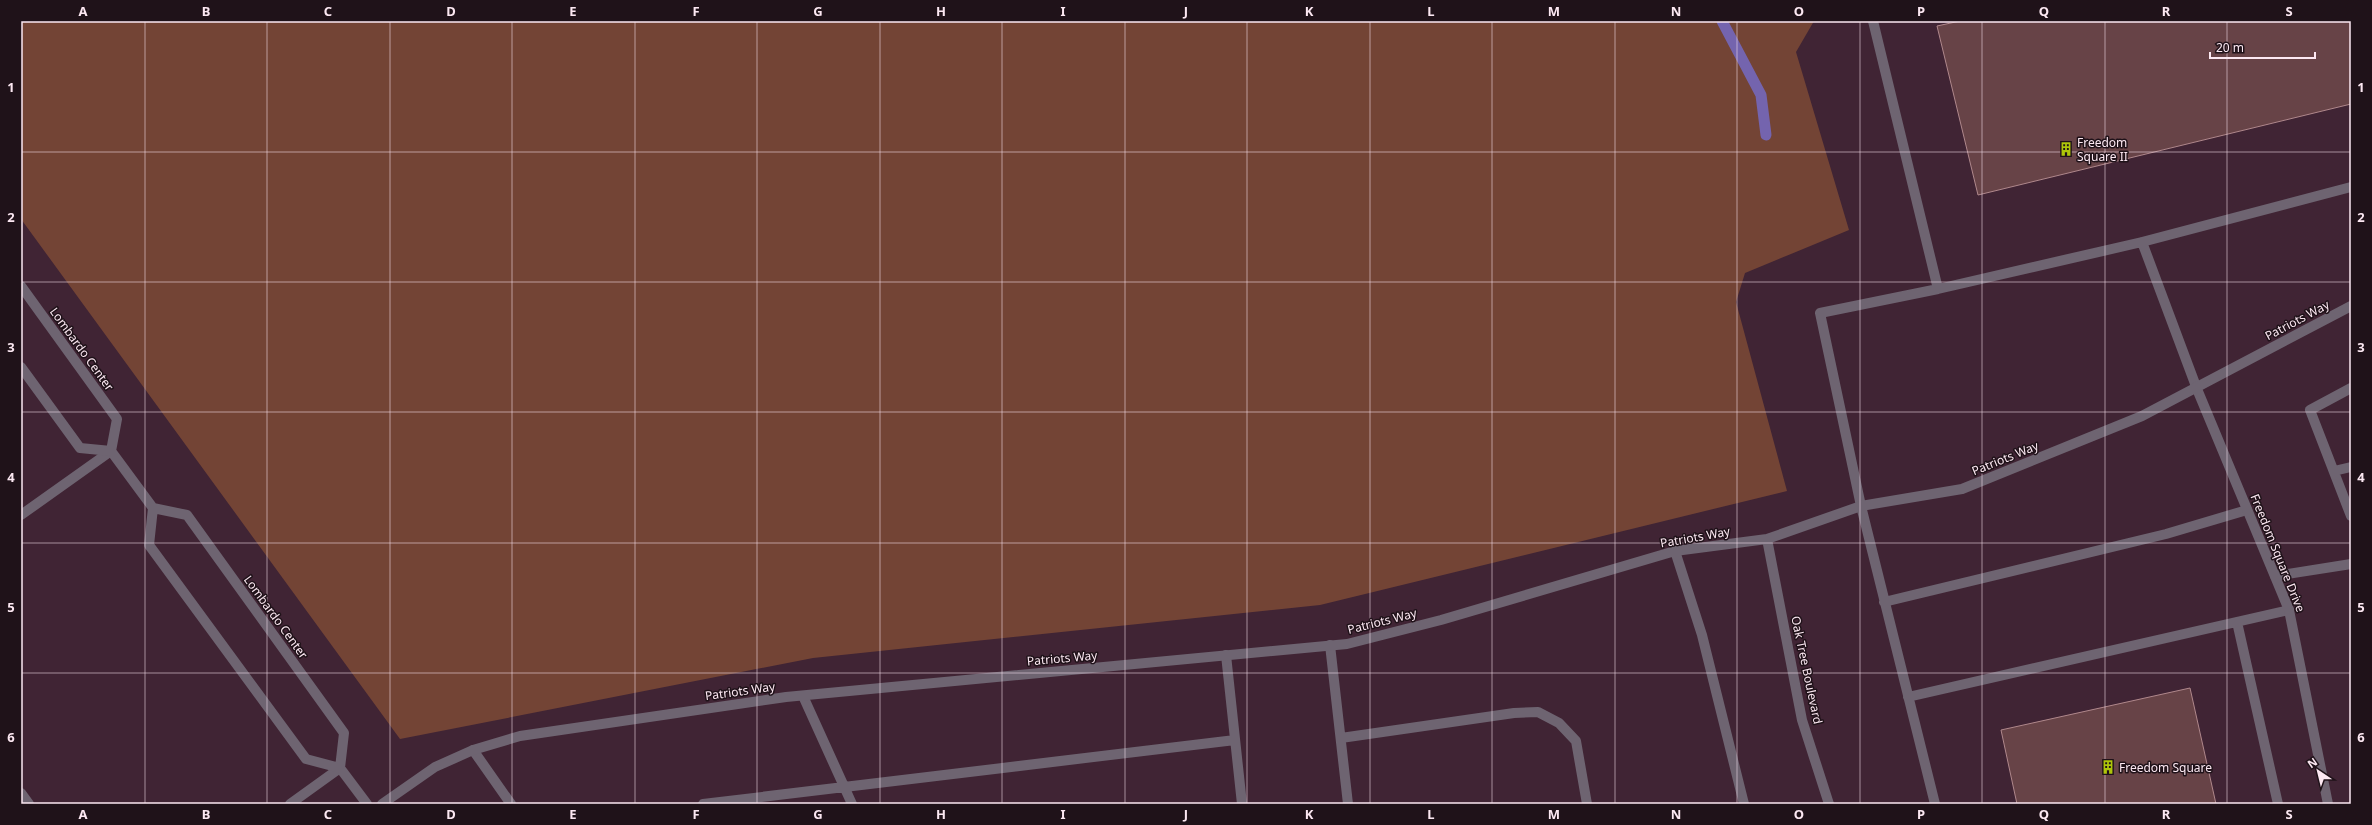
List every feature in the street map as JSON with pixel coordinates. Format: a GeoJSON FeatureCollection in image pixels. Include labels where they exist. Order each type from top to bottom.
{"type":"FeatureCollection","features":[{"type":"Feature","properties":{"kind":"street"},"geometry":{"type":"LineString","coordinates":[[1874,21],[1938,289]]}},
{"type":"Feature","properties":{"kind":"street"},"geometry":{"type":"LineString","coordinates":[[1935,804],[1861,506],[1820,313],[1938,289],[2142,242],[2351,187]]}},
{"type":"Feature","properties":{"kind":"street","name":"Freedom Square Drive"},"geometry":{"type":"LineString","coordinates":[[2142,242],[2197,389],[2289,610],[2328,804]]}},
{"type":"Feature","properties":{"kind":"street","name":"Lombardo Center"},"geometry":{"type":"LineString","coordinates":[[21,286],[117,419],[111,451]]}},
{"type":"Feature","properties":{"kind":"street","name":"Patriots Way"},"geometry":{"type":"LineString","coordinates":[[382,804],[435,767],[473,750],[520,736],[802,696],[1347,644],[1441,620],[1675,551],[1767,539],[1861,506],[1962,489],[2142,416],[2197,389],[2351,306]]}},
{"type":"Feature","properties":{"kind":"street"},"geometry":{"type":"LineString","coordinates":[[21,367],[80,448],[111,451],[152,508],[149,544],[306,759],[340,768],[367,804]]}},
{"type":"Feature","properties":{"kind":"street"},"geometry":{"type":"LineString","coordinates":[[2351,388],[2310,410],[2351,516]]}},
{"type":"Feature","properties":{"kind":"street"},"geometry":{"type":"LineString","coordinates":[[21,515],[111,451]]}},
{"type":"Feature","properties":{"kind":"street"},"geometry":{"type":"LineString","coordinates":[[2334,471],[2351,467]]}},
{"type":"Feature","properties":{"kind":"street","name":"Lombardo Center"},"geometry":{"type":"LineString","coordinates":[[152,508],[187,515],[201,534],[344,733],[340,768]]}},
{"type":"Feature","properties":{"kind":"street"},"geometry":{"type":"LineString","coordinates":[[1884,602],[2166,534],[2247,510]]}},
{"type":"Feature","properties":{"kind":"street","name":"Oak Tree Boulevard"},"geometry":{"type":"LineString","coordinates":[[1767,539],[1802,720],[1829,804]]}},
{"type":"Feature","properties":{"kind":"street"},"geometry":{"type":"LineString","coordinates":[[1675,551],[1702,635],[1744,804]]}},
{"type":"Feature","properties":{"kind":"street"},"geometry":{"type":"LineString","coordinates":[[2275,576],[2351,564]]}},
{"type":"Feature","properties":{"kind":"street"},"geometry":{"type":"LineString","coordinates":[[1908,698],[2289,610]]}},
{"type":"Feature","properties":{"kind":"street"},"geometry":{"type":"LineString","coordinates":[[2237,622],[2278,804]]}},
{"type":"Feature","properties":{"kind":"street"},"geometry":{"type":"LineString","coordinates":[[1330,645],[1348,804]]}},
{"type":"Feature","properties":{"kind":"street"},"geometry":{"type":"LineString","coordinates":[[1226,655],[1242,804]]}},
{"type":"Feature","properties":{"kind":"street"},"geometry":{"type":"LineString","coordinates":[[802,696],[852,804]]}},
{"type":"Feature","properties":{"kind":"street"},"geometry":{"type":"LineString","coordinates":[[1341,738],[1514,713],[1538,712],[1559,723],[1576,741],[1587,804]]}},
{"type":"Feature","properties":{"kind":"street"},"geometry":{"type":"LineString","coordinates":[[703,804],[1235,740]]}},
{"type":"Feature","properties":{"kind":"street"},"geometry":{"type":"LineString","coordinates":[[473,750],[511,804]]}},
{"type":"Feature","properties":{"kind":"street"},"geometry":{"type":"LineString","coordinates":[[290,804],[340,768]]}},
{"type":"Feature","properties":{"kind":"street"},"geometry":{"type":"LineString","coordinates":[[21,793],[29,804]]}},
{"type":"Feature","properties":{"kind":"shaded area"},"geometry":{"type":"Polygon","coordinates":[[[21,21],[1814,21],[1796,52],[1849,230],[1745,273],[1736,302],[1787,491],[1320,605],[813,658],[400,739],[21,219],[21,21]]]}},
{"type":"Feature","properties":{"kind":"building","name":"Freedom Square II"},"geometry":{"type":"Polygon","coordinates":[[[1960,21],[2351,21],[2351,104],[1978,195],[1937,26],[1960,21]]]}},
{"type":"Feature","properties":{"kind":"building","name":"Freedom Square"},"geometry":{"type":"Polygon","coordinates":[[[2190,688],[2216,804],[2017,804],[2001,730],[2190,688]]]}},
{"type":"Feature","properties":{"kind":"waterway"},"geometry":{"type":"LineString","coordinates":[[1722,21],[1761,95],[1766,135]]}},
{"type":"Feature","properties":{"kind":"place","name":"Freedom Square II"},"geometry":{"type":"Point","coordinates":[2066,149]}},
{"type":"Feature","properties":{"kind":"place","name":"Freedom Square"},"geometry":{"type":"Point","coordinates":[2108,767]}}]}
